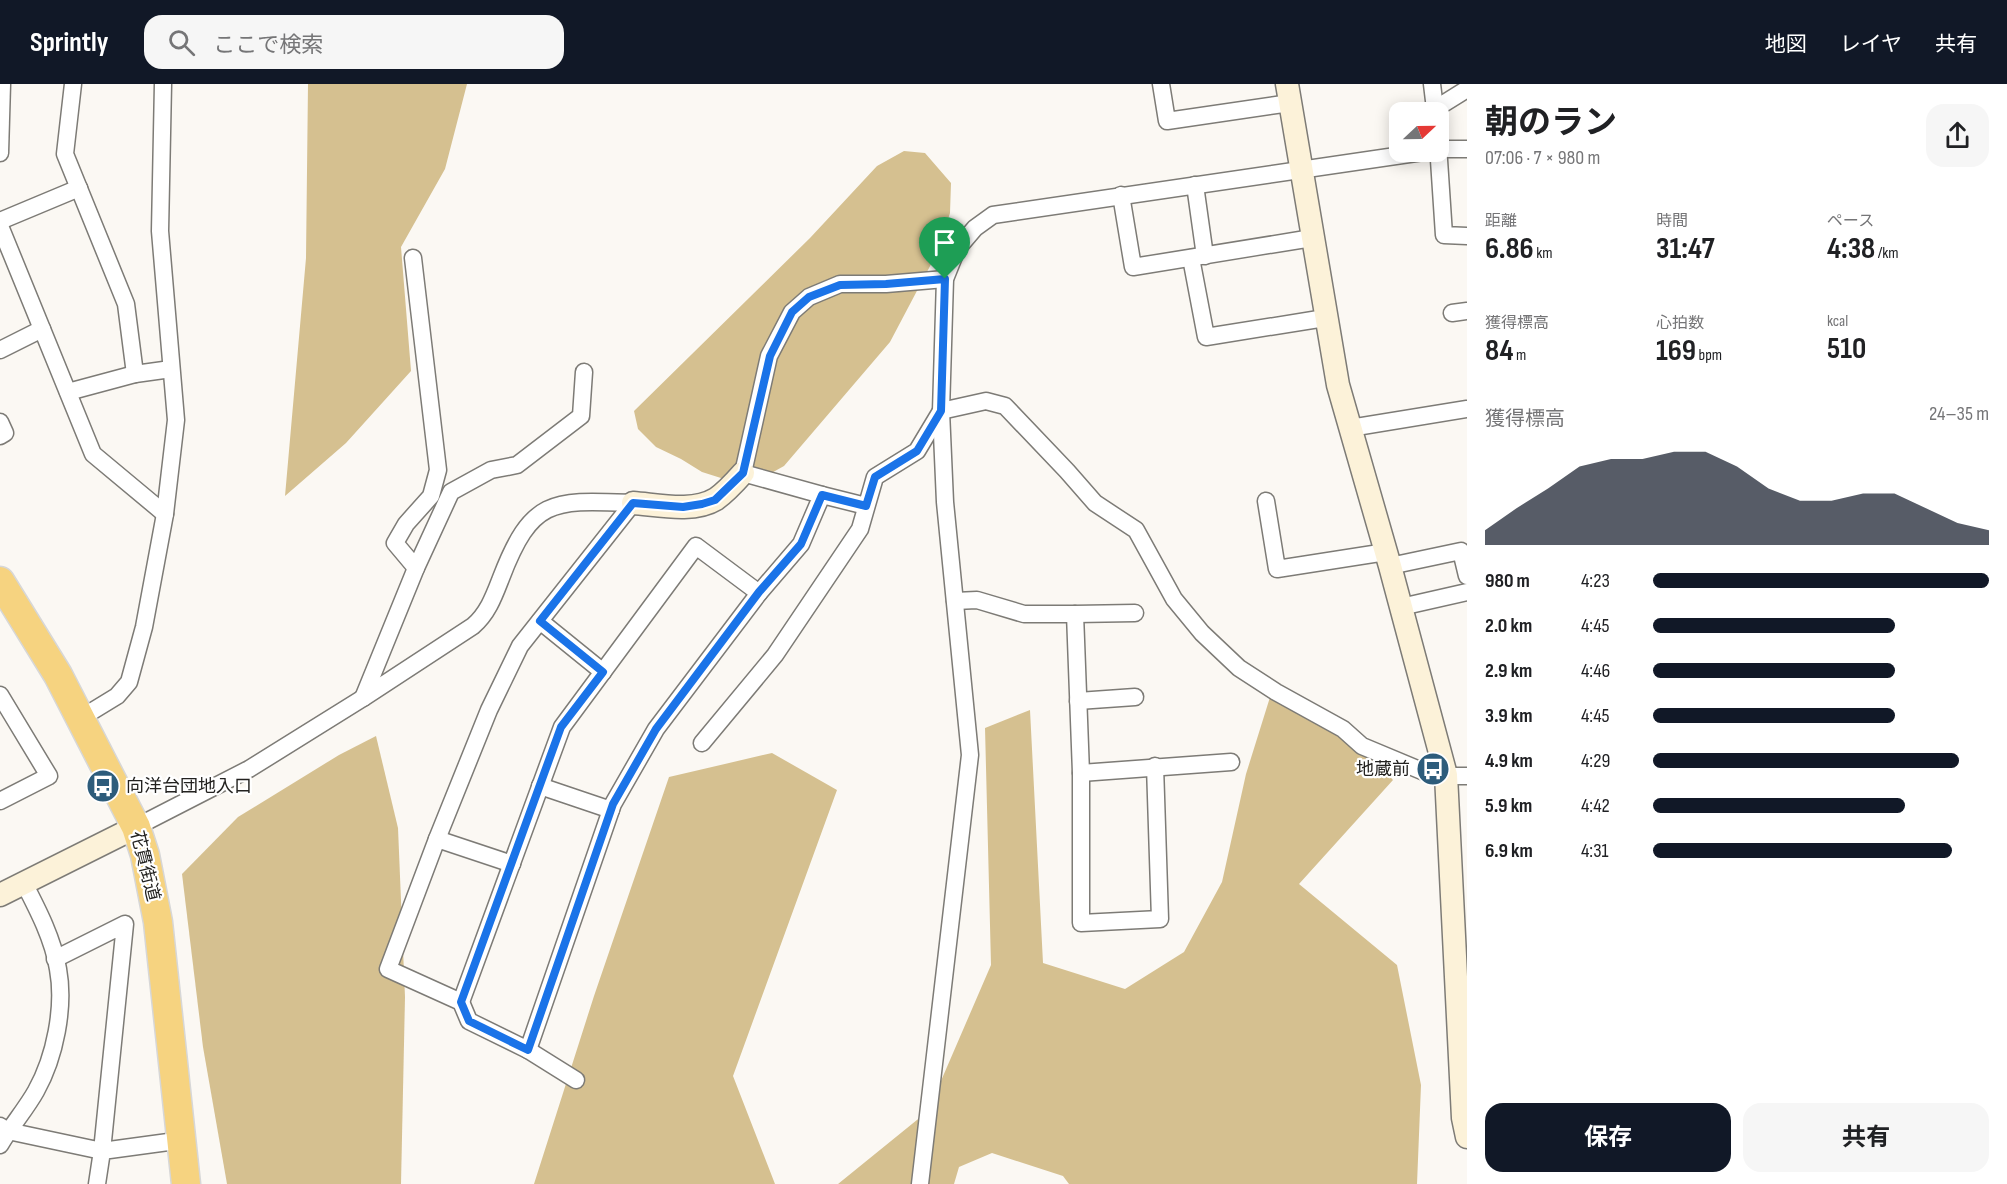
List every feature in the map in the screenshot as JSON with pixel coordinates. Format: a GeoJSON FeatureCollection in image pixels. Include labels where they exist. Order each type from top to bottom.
{"type":"FeatureCollection","features":[{"type":"Feature","properties":{"kind":"highway","name":"花貫街道"},"geometry":{"type":"LineString","coordinates":[[0,581],[27,623],[81,718],[136,827],[145,855],[158,922],[186,1184]]}},
{"type":"Feature","properties":{"kind":"street"},"geometry":{"type":"LineString","coordinates":[[0,153],[2,84]]}},
{"type":"Feature","properties":{"kind":"street"},"geometry":{"type":"LineString","coordinates":[[73,84],[65,154],[126,304],[135,374]]}},
{"type":"Feature","properties":{"kind":"street"},"geometry":{"type":"LineString","coordinates":[[81,718],[117,696],[129,682],[144,627],[165,514],[176,420],[160,231],[163,84]]}},
{"type":"Feature","properties":{"kind":"street"},"geometry":{"type":"LineString","coordinates":[[1161,84],[1167,120],[1288,94],[1338,385],[1401,607],[1456,775],[1463,1118],[1467,1137]]}},
{"type":"Feature","properties":{"kind":"street"},"geometry":{"type":"LineString","coordinates":[[1432,84],[1434,102]]}},
{"type":"Feature","properties":{"kind":"street"},"geometry":{"type":"LineString","coordinates":[[1448,102],[1467,88]]}},
{"type":"Feature","properties":{"kind":"street"},"geometry":{"type":"LineString","coordinates":[[1449,148],[1467,149]]}},
{"type":"Feature","properties":{"kind":"street"},"geometry":{"type":"LineString","coordinates":[[920,1184],[970,755],[945,502],[941,411],[945,279],[957,249],[975,228],[993,215],[1389,157]]}},
{"type":"Feature","properties":{"kind":"street"},"geometry":{"type":"LineString","coordinates":[[1440,162],[1444,235],[1467,236]]}},
{"type":"Feature","properties":{"kind":"street"},"geometry":{"type":"LineString","coordinates":[[1195,185],[1198,257],[1206,337],[1325,318]]}},
{"type":"Feature","properties":{"kind":"street"},"geometry":{"type":"LineString","coordinates":[[79,188],[0,223],[93,454],[165,514]]}},
{"type":"Feature","properties":{"kind":"street"},"geometry":{"type":"LineString","coordinates":[[1121,195],[1133,267],[1312,238]]}},
{"type":"Feature","properties":{"kind":"street"},"geometry":{"type":"LineString","coordinates":[[413,258],[438,470],[431,496],[406,524],[395,543],[416,568]]}},
{"type":"Feature","properties":{"kind":"street"},"geometry":{"type":"LineString","coordinates":[[0,895],[249,769],[468,630],[483,618],[513,546],[538,514],[558,504],[578,501],[683,507],[715,500],[743,473],[770,356],[792,312],[809,297],[840,285],[945,279]]}},
{"type":"Feature","properties":{"kind":"street"},"geometry":{"type":"LineString","coordinates":[[0,350],[42,329]]}},
{"type":"Feature","properties":{"kind":"street"},"geometry":{"type":"LineString","coordinates":[[68,392],[135,374],[171,369]]}},
{"type":"Feature","properties":{"kind":"street"},"geometry":{"type":"LineString","coordinates":[[363,698],[416,568],[451,492],[491,470],[517,465],[581,416],[585,372]]}},
{"type":"Feature","properties":{"kind":"street"},"geometry":{"type":"LineString","coordinates":[[702,743],[775,655],[860,529],[875,477],[917,451],[941,411],[986,401],[1005,406],[1095,503],[1136,530],[1174,599],[1202,633],[1239,668],[1276,692],[1343,729],[1362,746],[1434,776],[1456,775]]}},
{"type":"Feature","properties":{"kind":"street"},"geometry":{"type":"LineString","coordinates":[[1350,428],[1467,409]]}},
{"type":"Feature","properties":{"kind":"street"},"geometry":{"type":"LineString","coordinates":[[0,422],[5,433],[0,436]]}},
{"type":"Feature","properties":{"kind":"street"},"geometry":{"type":"LineString","coordinates":[[743,473],[866,506]]}},
{"type":"Feature","properties":{"kind":"street"},"geometry":{"type":"LineString","coordinates":[[528,1050],[611,810],[656,729],[759,592],[801,544],[822,495]]}},
{"type":"Feature","properties":{"kind":"street"},"geometry":{"type":"LineString","coordinates":[[1266,501],[1277,569],[1461,550],[1467,576]]}},
{"type":"Feature","properties":{"kind":"street"},"geometry":{"type":"LineString","coordinates":[[576,1080],[528,1050],[469,1021],[461,1002],[388,969],[437,838],[489,710],[520,646],[633,503]]}},
{"type":"Feature","properties":{"kind":"street"},"geometry":{"type":"LineString","coordinates":[[461,1002],[561,727],[696,546],[759,592]]}},
{"type":"Feature","properties":{"kind":"street"},"geometry":{"type":"LineString","coordinates":[[1401,607],[1467,592]]}},
{"type":"Feature","properties":{"kind":"street"},"geometry":{"type":"LineString","coordinates":[[955,601],[977,600],[1024,614],[1135,612]]}},
{"type":"Feature","properties":{"kind":"street"},"geometry":{"type":"LineString","coordinates":[[1075,614],[1081,772],[1081,923],[1160,919],[1155,766]]}},
{"type":"Feature","properties":{"kind":"street"},"geometry":{"type":"LineString","coordinates":[[540,621],[603,672]]}},
{"type":"Feature","properties":{"kind":"street"},"geometry":{"type":"LineString","coordinates":[[0,695],[6,716],[49,777],[0,801]]}},
{"type":"Feature","properties":{"kind":"street"},"geometry":{"type":"LineString","coordinates":[[1078,701],[1135,697]]}},
{"type":"Feature","properties":{"kind":"street"},"geometry":{"type":"LineString","coordinates":[[1081,772],[1231,762]]}},
{"type":"Feature","properties":{"kind":"street"},"geometry":{"type":"LineString","coordinates":[[540,786],[611,810]]}},
{"type":"Feature","properties":{"kind":"street"},"geometry":{"type":"LineString","coordinates":[[437,838],[512,864]]}},
{"type":"Feature","properties":{"kind":"street"},"geometry":{"type":"LineString","coordinates":[[24,883],[43,920],[58,969],[57,1028],[51,1057],[36,1091],[3,1134],[102,1151],[183,1140]]}},
{"type":"Feature","properties":{"kind":"street"},"geometry":{"type":"LineString","coordinates":[[55,959],[125,924],[97,1184]]}},
{"type":"Feature","properties":{"kind":"shaded area"},"geometry":{"type":"Polygon","coordinates":[[[308,84],[467,84],[445,169],[401,247],[411,371],[346,443],[285,496],[306,258],[308,84]]]}},
{"type":"Feature","properties":{"kind":"shaded area"},"geometry":{"type":"Polygon","coordinates":[[[904,151],[925,153],[951,183],[950,213],[938,251],[890,342],[784,466],[755,482],[743,485],[702,472],[656,447],[638,429],[634,411],[810,238],[877,166],[904,151]]]}},
{"type":"Feature","properties":{"kind":"shaded area"},"geometry":{"type":"Polygon","coordinates":[[[1271,694],[1351,734],[1393,780],[1299,884],[1397,965],[1421,1085],[1417,1184],[1069,1184],[1063,1176],[992,1153],[959,1167],[954,1184],[838,1184],[928,1111],[991,965],[985,728],[1030,710],[1043,963],[1125,989],[1184,952],[1222,882],[1246,774],[1271,694]]]}},
{"type":"Feature","properties":{"kind":"shaded area"},"geometry":{"type":"Polygon","coordinates":[[[376,736],[398,828],[405,997],[401,1184],[227,1184],[203,1047],[182,874],[238,817],[339,755],[376,736]]]}},
{"type":"Feature","properties":{"kind":"shaded area"},"geometry":{"type":"Polygon","coordinates":[[[772,753],[837,790],[733,1076],[775,1184],[534,1184],[594,996],[669,777],[772,753]]]}},
{"type":"Feature","properties":{"kind":"place","name":"地蔵前"},"geometry":{"type":"Point","coordinates":[1433,769]}},
{"type":"Feature","properties":{"kind":"place","name":"向洋台団地入口"},"geometry":{"type":"Point","coordinates":[103,786]}},
{"type":"Feature","properties":{"kind":"route"},"geometry":{"type":"LineString","coordinates":[[945,279],[941,411],[917,451],[875,477],[866,506],[822,495],[801,544],[759,592],[656,729],[613,804],[528,1050],[469,1021],[461,1002],[561,727],[603,672],[540,621],[633,503],[683,507],[702,504],[715,500],[743,473],[770,356],[792,312],[809,297],[840,285],[945,279]]}}]}
